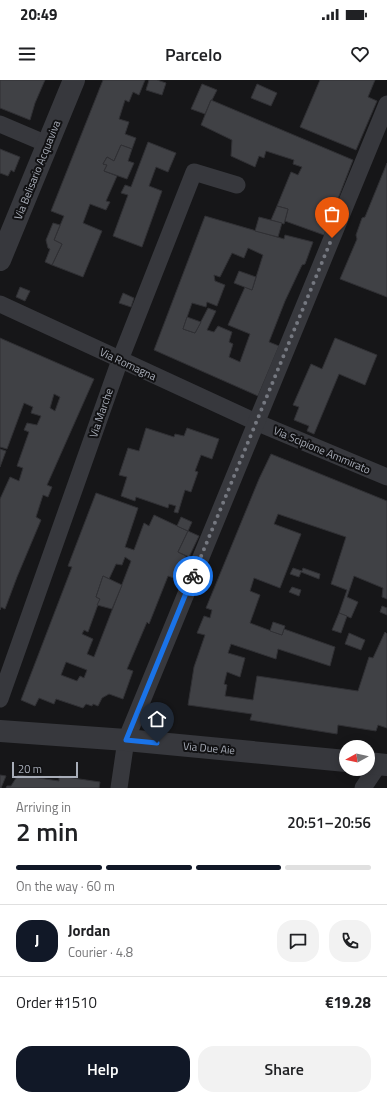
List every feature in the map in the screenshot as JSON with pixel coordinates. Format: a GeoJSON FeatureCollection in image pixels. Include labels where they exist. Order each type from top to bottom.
{"type":"FeatureCollection","features":[{"type":"Feature","properties":{"kind":"street","name":"Via Belisario Acquaviva"},"geometry":{"type":"LineString","coordinates":[[0,260],[74,80]]}},
{"type":"Feature","properties":{"kind":"street"},"geometry":{"type":"LineString","coordinates":[[119,788],[126,740],[256,422],[383,126],[387,104]]}},
{"type":"Feature","properties":{"kind":"street"},"geometry":{"type":"LineString","coordinates":[[0,124],[47,144]]}},
{"type":"Feature","properties":{"kind":"street","name":"Via Marche"},"geometry":{"type":"LineString","coordinates":[[0,699],[120,360],[194,172],[236,185]]}},
{"type":"Feature","properties":{"kind":"street","name":"Via Romagna"},"geometry":{"type":"LineString","coordinates":[[0,304],[256,422]]}},
{"type":"Feature","properties":{"kind":"street","name":"Via Scipione Ammirato"},"geometry":{"type":"LineString","coordinates":[[256,422],[387,477]]}},
{"type":"Feature","properties":{"kind":"street","name":"Via Due Aie"},"geometry":{"type":"LineString","coordinates":[[0,731],[126,740],[339,760]]}},
{"type":"Feature","properties":{"kind":"street"},"geometry":{"type":"LineString","coordinates":[[364,788],[378,764]]}},
{"type":"Feature","properties":{"kind":"building"},"geometry":{"type":"Polygon","coordinates":[[[0,80],[45,80],[35,103],[30,120],[0,108],[0,80]]]}},
{"type":"Feature","properties":{"kind":"building"},"geometry":{"type":"Polygon","coordinates":[[[103,80],[145,80],[139,95],[133,92],[129,102],[125,100],[119,119],[129,122],[125,134],[136,138],[132,149],[121,145],[114,161],[107,157],[103,164],[107,165],[104,171],[117,176],[106,201],[110,202],[106,210],[90,204],[83,223],[102,231],[83,277],[52,265],[62,244],[54,240],[64,216],[51,211],[103,80]]]}},
{"type":"Feature","properties":{"kind":"building"},"geometry":{"type":"Polygon","coordinates":[[[149,80],[157,80],[166,83],[162,95],[146,90],[149,80]]]}},
{"type":"Feature","properties":{"kind":"building"},"geometry":{"type":"Polygon","coordinates":[[[320,80],[375,80],[368,97],[377,101],[356,150],[300,127],[320,80]]]}},
{"type":"Feature","properties":{"kind":"building"},"geometry":{"type":"Polygon","coordinates":[[[202,84],[217,90],[205,114],[191,109],[202,84]]]}},
{"type":"Feature","properties":{"kind":"building"},"geometry":{"type":"Polygon","coordinates":[[[257,84],[277,93],[271,106],[251,98],[257,84]]]}},
{"type":"Feature","properties":{"kind":"building"},"geometry":{"type":"Polygon","coordinates":[[[211,100],[353,160],[324,235],[285,221],[288,209],[277,206],[291,172],[298,175],[302,167],[293,164],[294,160],[266,151],[264,158],[259,156],[255,167],[231,156],[232,140],[201,125],[211,100]]]}},
{"type":"Feature","properties":{"kind":"building"},"geometry":{"type":"Polygon","coordinates":[[[148,142],[176,153],[168,172],[156,167],[149,186],[162,191],[142,247],[113,236],[128,195],[121,193],[125,185],[131,187],[148,142]]]}},
{"type":"Feature","properties":{"kind":"building"},"geometry":{"type":"Polygon","coordinates":[[[121,145],[132,149],[128,161],[134,163],[127,179],[104,171],[107,165],[103,164],[107,157],[114,161],[121,145]]]}},
{"type":"Feature","properties":{"kind":"building"},"geometry":{"type":"Polygon","coordinates":[[[0,149],[20,157],[14,172],[11,170],[8,176],[0,173],[0,149]]]}},
{"type":"Feature","properties":{"kind":"building"},"geometry":{"type":"Polygon","coordinates":[[[387,163],[387,297],[340,279],[357,239],[356,235],[362,218],[365,217],[387,163]]]}},
{"type":"Feature","properties":{"kind":"building"},"geometry":{"type":"Polygon","coordinates":[[[277,206],[288,209],[284,224],[271,220],[277,206]]]}},
{"type":"Feature","properties":{"kind":"building"},"geometry":{"type":"Polygon","coordinates":[[[205,216],[284,239],[285,235],[313,242],[305,264],[302,265],[285,301],[269,342],[279,346],[258,396],[154,350],[205,216]],[[248,248],[244,258],[232,253],[220,277],[214,275],[215,281],[225,285],[217,306],[207,302],[206,307],[192,303],[183,329],[195,333],[208,308],[216,311],[207,330],[214,332],[218,326],[232,332],[229,342],[233,344],[229,357],[240,362],[250,334],[228,325],[245,287],[252,290],[263,255],[248,248]]]}},
{"type":"Feature","properties":{"kind":"building"},"geometry":{"type":"Polygon","coordinates":[[[259,217],[282,223],[278,237],[255,231],[259,217]]]}},
{"type":"Feature","properties":{"kind":"building"},"geometry":{"type":"Polygon","coordinates":[[[53,223],[60,225],[54,240],[62,244],[52,265],[45,262],[50,249],[48,248],[46,240],[53,223]]]}},
{"type":"Feature","properties":{"kind":"building"},"geometry":{"type":"Polygon","coordinates":[[[239,271],[256,277],[252,290],[234,283],[239,271]]]}},
{"type":"Feature","properties":{"kind":"building"},"geometry":{"type":"Polygon","coordinates":[[[20,287],[30,291],[25,301],[16,297],[20,287]]]}},
{"type":"Feature","properties":{"kind":"building"},"geometry":{"type":"Polygon","coordinates":[[[123,293],[134,298],[131,307],[119,303],[123,293]]]}},
{"type":"Feature","properties":{"kind":"building"},"geometry":{"type":"Polygon","coordinates":[[[187,317],[201,322],[195,333],[183,329],[187,317]]]}},
{"type":"Feature","properties":{"kind":"building"},"geometry":{"type":"Polygon","coordinates":[[[0,338],[94,379],[47,485],[52,487],[48,497],[43,495],[36,517],[41,520],[5,609],[1,607],[0,610],[0,499],[10,477],[19,481],[23,468],[17,466],[29,432],[24,430],[27,423],[37,425],[41,416],[31,413],[33,407],[24,403],[7,449],[0,447],[0,338]],[[54,394],[50,408],[55,411],[60,397],[54,394]]]}},
{"type":"Feature","properties":{"kind":"building"},"geometry":{"type":"Polygon","coordinates":[[[335,338],[377,355],[365,385],[339,374],[314,434],[307,431],[309,426],[294,420],[299,407],[293,405],[311,364],[322,369],[335,338]]]}},
{"type":"Feature","properties":{"kind":"building"},"geometry":{"type":"Polygon","coordinates":[[[146,428],[174,437],[175,434],[184,436],[187,428],[219,439],[212,459],[201,455],[195,471],[198,472],[191,492],[185,490],[178,513],[174,512],[176,506],[169,504],[168,508],[136,497],[135,501],[121,496],[127,477],[119,475],[128,448],[139,451],[146,428]]]}},
{"type":"Feature","properties":{"kind":"building"},"geometry":{"type":"Polygon","coordinates":[[[0,449],[6,451],[0,467],[0,449]]]}},
{"type":"Feature","properties":{"kind":"building"},"geometry":{"type":"Polygon","coordinates":[[[271,454],[387,501],[387,599],[382,597],[383,588],[354,576],[347,597],[358,602],[351,618],[339,613],[347,590],[331,584],[346,537],[278,514],[274,524],[301,534],[280,588],[254,578],[250,591],[260,595],[250,623],[282,635],[284,629],[335,647],[330,666],[278,649],[276,659],[231,644],[228,653],[245,658],[240,677],[227,672],[224,684],[227,685],[225,696],[253,700],[257,676],[358,691],[369,657],[373,658],[385,632],[387,634],[387,728],[378,725],[376,731],[338,725],[337,734],[250,720],[252,714],[188,705],[194,667],[205,635],[197,633],[204,616],[210,618],[212,610],[206,608],[259,479],[271,454]]]}},
{"type":"Feature","properties":{"kind":"building"},"geometry":{"type":"Polygon","coordinates":[[[96,493],[138,508],[125,547],[134,550],[144,523],[149,526],[154,515],[188,531],[178,552],[186,556],[177,579],[168,576],[149,624],[147,622],[127,669],[133,671],[123,699],[109,694],[102,698],[98,706],[86,704],[83,708],[56,699],[54,704],[39,698],[35,706],[21,700],[72,567],[68,566],[96,493]],[[125,557],[122,565],[116,564],[109,579],[103,576],[96,597],[100,599],[88,632],[84,630],[82,634],[93,639],[87,654],[94,657],[131,561],[125,557]],[[66,662],[61,675],[77,681],[80,676],[84,678],[87,670],[66,662]]]}},
{"type":"Feature","properties":{"kind":"building"},"geometry":{"type":"Polygon","coordinates":[[[181,517],[192,522],[188,531],[177,526],[181,517]]]}},
{"type":"Feature","properties":{"kind":"building"},"geometry":{"type":"Polygon","coordinates":[[[188,531],[199,536],[189,557],[178,552],[188,531]]]}},
{"type":"Feature","properties":{"kind":"building"},"geometry":{"type":"Polygon","coordinates":[[[293,568],[302,571],[303,568],[320,574],[319,579],[301,572],[299,577],[290,574],[293,568]]]}},
{"type":"Feature","properties":{"kind":"building"},"geometry":{"type":"Polygon","coordinates":[[[103,576],[122,585],[112,609],[97,605],[100,599],[96,597],[103,576]]]}},
{"type":"Feature","properties":{"kind":"building"},"geometry":{"type":"Polygon","coordinates":[[[292,587],[301,590],[299,596],[289,592],[292,587]]]}},
{"type":"Feature","properties":{"kind":"building"},"geometry":{"type":"Polygon","coordinates":[[[382,606],[387,608],[387,615],[380,612],[382,606]]]}},
{"type":"Feature","properties":{"kind":"building"},"geometry":{"type":"Polygon","coordinates":[[[339,613],[347,616],[341,633],[332,630],[339,613]]]}},
{"type":"Feature","properties":{"kind":"building"},"geometry":{"type":"Polygon","coordinates":[[[273,622],[285,626],[282,635],[270,631],[273,622]]]}},
{"type":"Feature","properties":{"kind":"building"},"geometry":{"type":"Polygon","coordinates":[[[349,633],[365,640],[361,650],[345,644],[349,633]]]}},
{"type":"Feature","properties":{"kind":"building"},"geometry":{"type":"Polygon","coordinates":[[[0,775],[6,776],[1,788],[0,788],[0,775]]]}},
{"type":"Feature","properties":{"kind":"building"},"geometry":{"type":"Polygon","coordinates":[[[18,775],[59,781],[59,776],[100,782],[99,788],[6,788],[7,786],[11,786],[18,775]]]}},
{"type":"Feature","properties":{"kind":"way so far"},"geometry":{"type":"LineString","coordinates":[[193,576],[332,238]]}},
{"type":"Feature","properties":{"kind":"route"},"geometry":{"type":"LineString","coordinates":[[157,743],[126,740],[193,576]]}}]}
